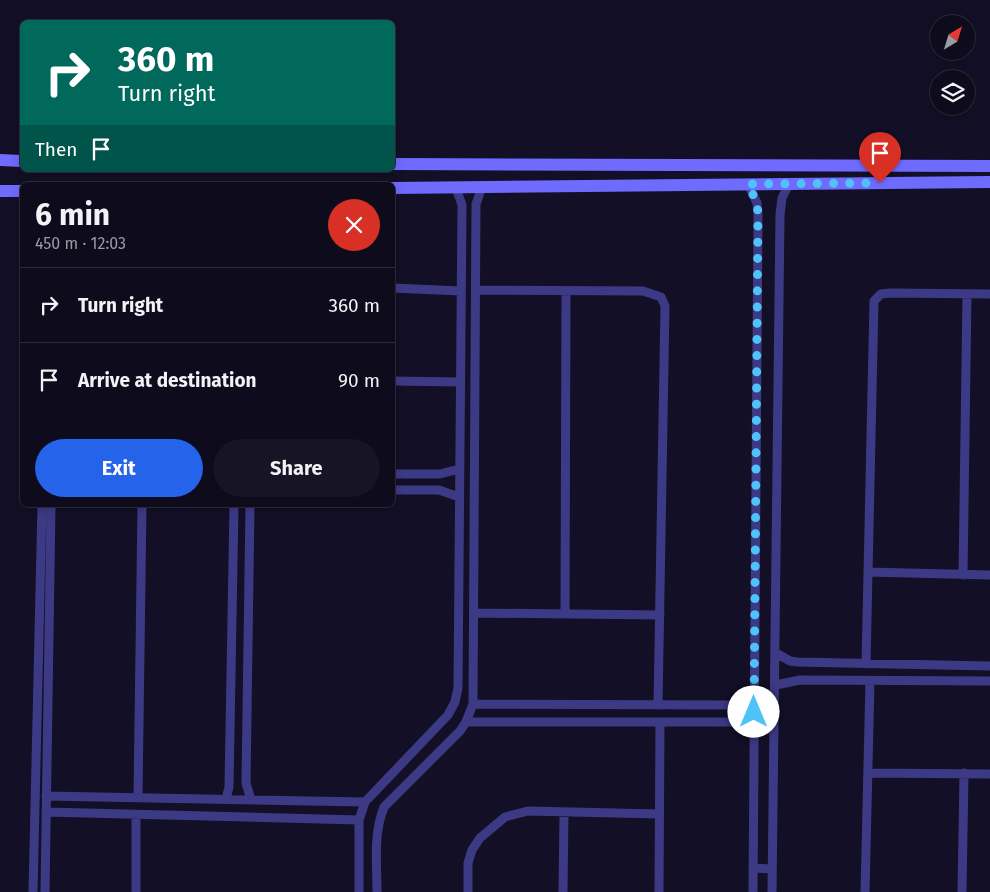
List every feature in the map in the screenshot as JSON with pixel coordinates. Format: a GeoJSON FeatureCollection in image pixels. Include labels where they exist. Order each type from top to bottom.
{"type":"FeatureCollection","features":[{"type":"Feature","properties":{"kind":"street"},"geometry":{"type":"LineString","coordinates":[[0,160],[20,161]]}},
{"type":"Feature","properties":{"kind":"street"},"geometry":{"type":"LineString","coordinates":[[395,164],[990,166]]}},
{"type":"Feature","properties":{"kind":"street"},"geometry":{"type":"LineString","coordinates":[[395,188],[990,182]]}},
{"type":"Feature","properties":{"kind":"street"},"geometry":{"type":"LineString","coordinates":[[748,184],[755,198],[758,214],[753,892]]}},
{"type":"Feature","properties":{"kind":"street"},"geometry":{"type":"LineString","coordinates":[[772,892],[776,685],[780,215],[782,198],[789,184]]}},
{"type":"Feature","properties":{"kind":"street"},"geometry":{"type":"LineString","coordinates":[[377,892],[377,835],[384,807],[460,731],[466,722],[473,704],[476,204],[482,187]]}},
{"type":"Feature","properties":{"kind":"street"},"geometry":{"type":"LineString","coordinates":[[359,892],[359,820],[365,802],[448,716],[455,702],[458,688],[462,206],[456,188]]}},
{"type":"Feature","properties":{"kind":"street"},"geometry":{"type":"LineString","coordinates":[[0,191],[20,191]]}},
{"type":"Feature","properties":{"kind":"street"},"geometry":{"type":"LineString","coordinates":[[395,288],[461,291]]}},
{"type":"Feature","properties":{"kind":"street"},"geometry":{"type":"LineString","coordinates":[[476,290],[643,291],[661,297],[665,306],[658,705]]}},
{"type":"Feature","properties":{"kind":"street"},"geometry":{"type":"LineString","coordinates":[[566,290],[566,614]]}},
{"type":"Feature","properties":{"kind":"street"},"geometry":{"type":"LineString","coordinates":[[866,664],[874,301],[881,294],[891,293],[990,294]]}},
{"type":"Feature","properties":{"kind":"street"},"geometry":{"type":"LineString","coordinates":[[963,575],[967,294]]}},
{"type":"Feature","properties":{"kind":"street"},"geometry":{"type":"LineString","coordinates":[[395,381],[460,382]]}},
{"type":"Feature","properties":{"kind":"street"},"geometry":{"type":"LineString","coordinates":[[395,474],[440,474],[459,469]]}},
{"type":"Feature","properties":{"kind":"street"},"geometry":{"type":"LineString","coordinates":[[395,490],[439,490],[459,497]]}},
{"type":"Feature","properties":{"kind":"street"},"geometry":{"type":"LineString","coordinates":[[33,892],[42,507]]}},
{"type":"Feature","properties":{"kind":"street"},"geometry":{"type":"LineString","coordinates":[[45,892],[51,507]]}},
{"type":"Feature","properties":{"kind":"street"},"geometry":{"type":"LineString","coordinates":[[138,797],[142,507]]}},
{"type":"Feature","properties":{"kind":"street"},"geometry":{"type":"LineString","coordinates":[[226,799],[229,783],[234,507]]}},
{"type":"Feature","properties":{"kind":"street"},"geometry":{"type":"LineString","coordinates":[[250,507],[246,783],[251,800]]}},
{"type":"Feature","properties":{"kind":"street"},"geometry":{"type":"LineString","coordinates":[[868,572],[990,575]]}},
{"type":"Feature","properties":{"kind":"street"},"geometry":{"type":"LineString","coordinates":[[474,613],[660,615]]}},
{"type":"Feature","properties":{"kind":"street"},"geometry":{"type":"LineString","coordinates":[[776,653],[790,661],[990,666]]}},
{"type":"Feature","properties":{"kind":"street"},"geometry":{"type":"LineString","coordinates":[[776,685],[792,680],[990,682]]}},
{"type":"Feature","properties":{"kind":"street"},"geometry":{"type":"LineString","coordinates":[[37,681],[49,681]]}},
{"type":"Feature","properties":{"kind":"street"},"geometry":{"type":"LineString","coordinates":[[865,892],[870,681]]}},
{"type":"Feature","properties":{"kind":"street"},"geometry":{"type":"LineString","coordinates":[[473,704],[737,705],[754,700]]}},
{"type":"Feature","properties":{"kind":"street"},"geometry":{"type":"LineString","coordinates":[[466,722],[744,722],[754,725]]}},
{"type":"Feature","properties":{"kind":"street"},"geometry":{"type":"LineString","coordinates":[[659,892],[660,722]]}},
{"type":"Feature","properties":{"kind":"street"},"geometry":{"type":"LineString","coordinates":[[868,773],[990,774]]}},
{"type":"Feature","properties":{"kind":"street"},"geometry":{"type":"LineString","coordinates":[[962,892],[964,773]]}},
{"type":"Feature","properties":{"kind":"street"},"geometry":{"type":"LineString","coordinates":[[229,783],[246,783]]}},
{"type":"Feature","properties":{"kind":"street"},"geometry":{"type":"LineString","coordinates":[[46,796],[365,802]]}},
{"type":"Feature","properties":{"kind":"street"},"geometry":{"type":"LineString","coordinates":[[46,812],[359,820]]}},
{"type":"Feature","properties":{"kind":"street"},"geometry":{"type":"LineString","coordinates":[[563,892],[564,812]]}},
{"type":"Feature","properties":{"kind":"street"},"geometry":{"type":"LineString","coordinates":[[468,892],[468,863],[472,850],[480,838],[496,824],[516,813],[659,814]]}},
{"type":"Feature","properties":{"kind":"street"},"geometry":{"type":"LineString","coordinates":[[136,814],[136,892]]}},
{"type":"Feature","properties":{"kind":"street"},"geometry":{"type":"LineString","coordinates":[[753,868],[772,869]]}},
{"type":"Feature","properties":{"kind":"route"},"geometry":{"type":"LineString","coordinates":[[754,712],[758,214],[757,203],[748,184],[880,183]]}}]}
